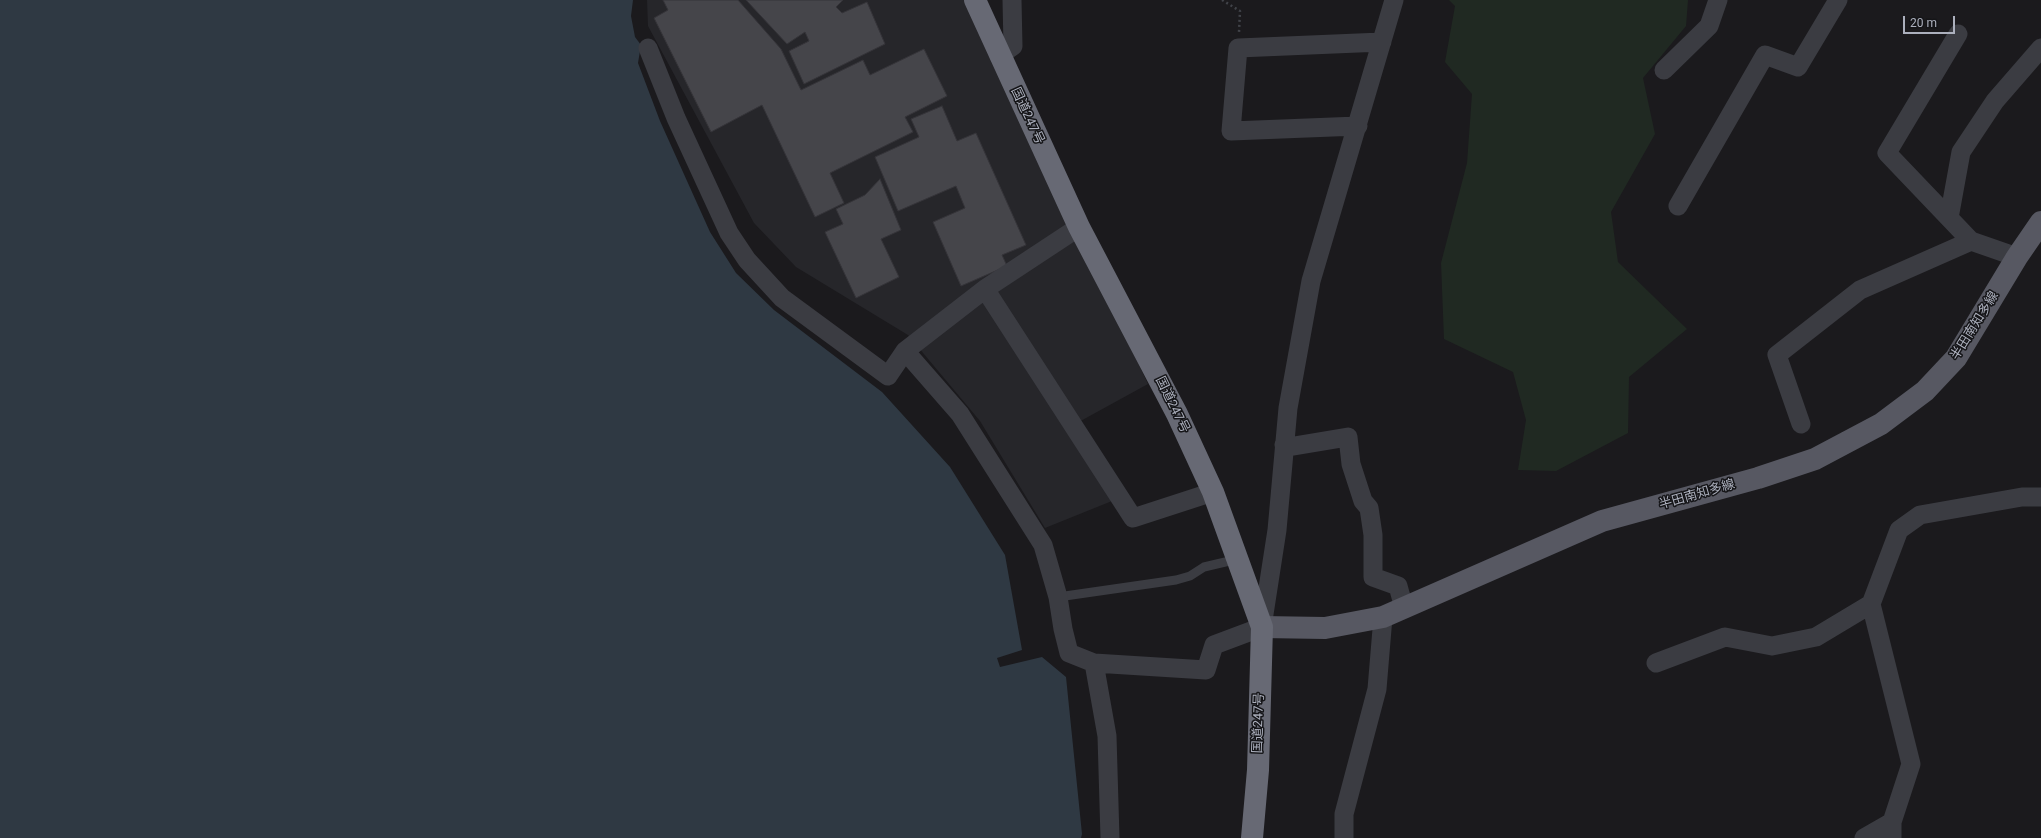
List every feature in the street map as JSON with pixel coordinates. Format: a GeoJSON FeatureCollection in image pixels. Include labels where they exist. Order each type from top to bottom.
{"type":"FeatureCollection","features":[{"type":"Feature","properties":{"kind":"highway","name":"国道247号"},"geometry":{"type":"LineString","coordinates":[[975,0],[1079,227],[1177,414],[1212,492],[1262,627],[1258,770],[1252,838]]}},
{"type":"Feature","properties":{"kind":"main road","name":"半田南知多線"},"geometry":{"type":"LineString","coordinates":[[1262,627],[1325,628],[1383,617],[1602,521],[1758,478],[1815,459],[1881,424],[1925,391],[1956,358],[2017,257],[2041,222]]}},
{"type":"Feature","properties":{"kind":"street"},"geometry":{"type":"LineString","coordinates":[[1000,56],[1013,46],[1012,0]]}},
{"type":"Feature","properties":{"kind":"street"},"geometry":{"type":"LineString","coordinates":[[905,351],[960,414],[1043,545],[1058,597],[1063,629],[1069,653],[1094,663],[1206,670],[1214,645],[1262,627],[1277,530],[1288,408],[1311,281],[1394,0]]}},
{"type":"Feature","properties":{"kind":"street"},"geometry":{"type":"LineString","coordinates":[[1664,70],[1709,26],[1718,0]]}},
{"type":"Feature","properties":{"kind":"street"},"geometry":{"type":"LineString","coordinates":[[1678,206],[1765,55],[1798,67],[1838,0]]}},
{"type":"Feature","properties":{"kind":"street"},"geometry":{"type":"LineString","coordinates":[[1958,34],[1887,153],[1971,240],[2017,257]]}},
{"type":"Feature","properties":{"kind":"street"},"geometry":{"type":"LineString","coordinates":[[1358,126],[1231,131],[1238,48],[1382,42]]}},
{"type":"Feature","properties":{"kind":"street"},"geometry":{"type":"LineString","coordinates":[[648,48],[676,118],[726,226],[747,260],[782,298],[888,376],[905,351],[985,289],[1079,227]]}},
{"type":"Feature","properties":{"kind":"street"},"geometry":{"type":"LineString","coordinates":[[1949,218],[1961,152],[1995,101],[2041,48]]}},
{"type":"Feature","properties":{"kind":"street"},"geometry":{"type":"LineString","coordinates":[[1801,424],[1778,355],[1860,290],[1971,240]]}},
{"type":"Feature","properties":{"kind":"street"},"geometry":{"type":"LineString","coordinates":[[985,289],[1133,518],[1212,492]]}},
{"type":"Feature","properties":{"kind":"street"},"geometry":{"type":"LineString","coordinates":[[1284,445],[1294,446],[1348,436],[1351,464],[1363,501],[1369,508],[1373,535],[1373,577],[1398,586],[1404,608]]}},
{"type":"Feature","properties":{"kind":"street"},"geometry":{"type":"LineString","coordinates":[[1864,838],[1892,830],[1911,764],[1871,604],[1899,530],[1920,515],[2022,497],[2041,497]]}},
{"type":"Feature","properties":{"kind":"street"},"geometry":{"type":"LineString","coordinates":[[1656,663],[1725,637],[1772,646],[1816,637],[1871,604]]}},
{"type":"Feature","properties":{"kind":"street"},"geometry":{"type":"LineString","coordinates":[[1344,838],[1344,814],[1376,689],[1383,617]]}},
{"type":"Feature","properties":{"kind":"street"},"geometry":{"type":"LineString","coordinates":[[1094,663],[1107,736],[1110,838]]}},
{"type":"Feature","properties":{"kind":"lane"},"geometry":{"type":"LineString","coordinates":[[1058,597],[1176,580],[1190,576],[1204,567],[1238,559]]}},
{"type":"Feature","properties":{"kind":"path"},"geometry":{"type":"LineString","coordinates":[[1222,0],[1240,11],[1238,48]]}},
{"type":"Feature","properties":{"kind":"shaded area"},"geometry":{"type":"Polygon","coordinates":[[[0,0],[633,0],[631,16],[635,37],[641,45],[638,63],[660,121],[710,232],[736,273],[774,310],[882,392],[950,467],[1005,555],[1022,650],[997,658],[1000,667],[1042,657],[1066,677],[1082,834],[1081,838],[0,838],[0,0]]]}},
{"type":"Feature","properties":{"kind":"shaded area"},"geometry":{"type":"Polygon","coordinates":[[[647,0],[966,0],[993,60],[1148,384],[1066,429],[1112,501],[1045,528],[980,421],[908,335],[796,267],[754,223],[648,26],[647,0]]]}},
{"type":"Feature","properties":{"kind":"shaded area"},"geometry":{"type":"Polygon","coordinates":[[[1449,0],[1688,0],[1686,26],[1643,78],[1655,134],[1611,212],[1618,262],[1687,329],[1629,377],[1628,433],[1556,471],[1518,470],[1526,420],[1513,372],[1444,339],[1441,263],[1467,163],[1472,94],[1445,62],[1455,6],[1449,0]]]}},
{"type":"Feature","properties":{"kind":"building"},"geometry":{"type":"Polygon","coordinates":[[[663,0],[738,0],[781,49],[801,90],[863,60],[870,75],[924,49],[947,96],[905,117],[913,132],[830,173],[844,203],[815,217],[762,105],[711,132],[654,18],[668,10],[663,0]]]}},
{"type":"Feature","properties":{"kind":"building"},"geometry":{"type":"Polygon","coordinates":[[[746,0],[843,0],[836,7],[842,13],[867,2],[885,44],[804,84],[789,51],[809,41],[805,32],[787,44],[746,0]]]}},
{"type":"Feature","properties":{"kind":"building"},"geometry":{"type":"Polygon","coordinates":[[[942,106],[957,141],[976,133],[1026,245],[1002,255],[1007,266],[961,286],[933,222],[965,208],[956,186],[898,211],[875,157],[919,137],[911,119],[942,106]]]}},
{"type":"Feature","properties":{"kind":"building"},"geometry":{"type":"Polygon","coordinates":[[[880,179],[901,230],[881,239],[899,277],[856,298],[825,232],[843,224],[836,209],[865,195],[880,179]]]}}]}
